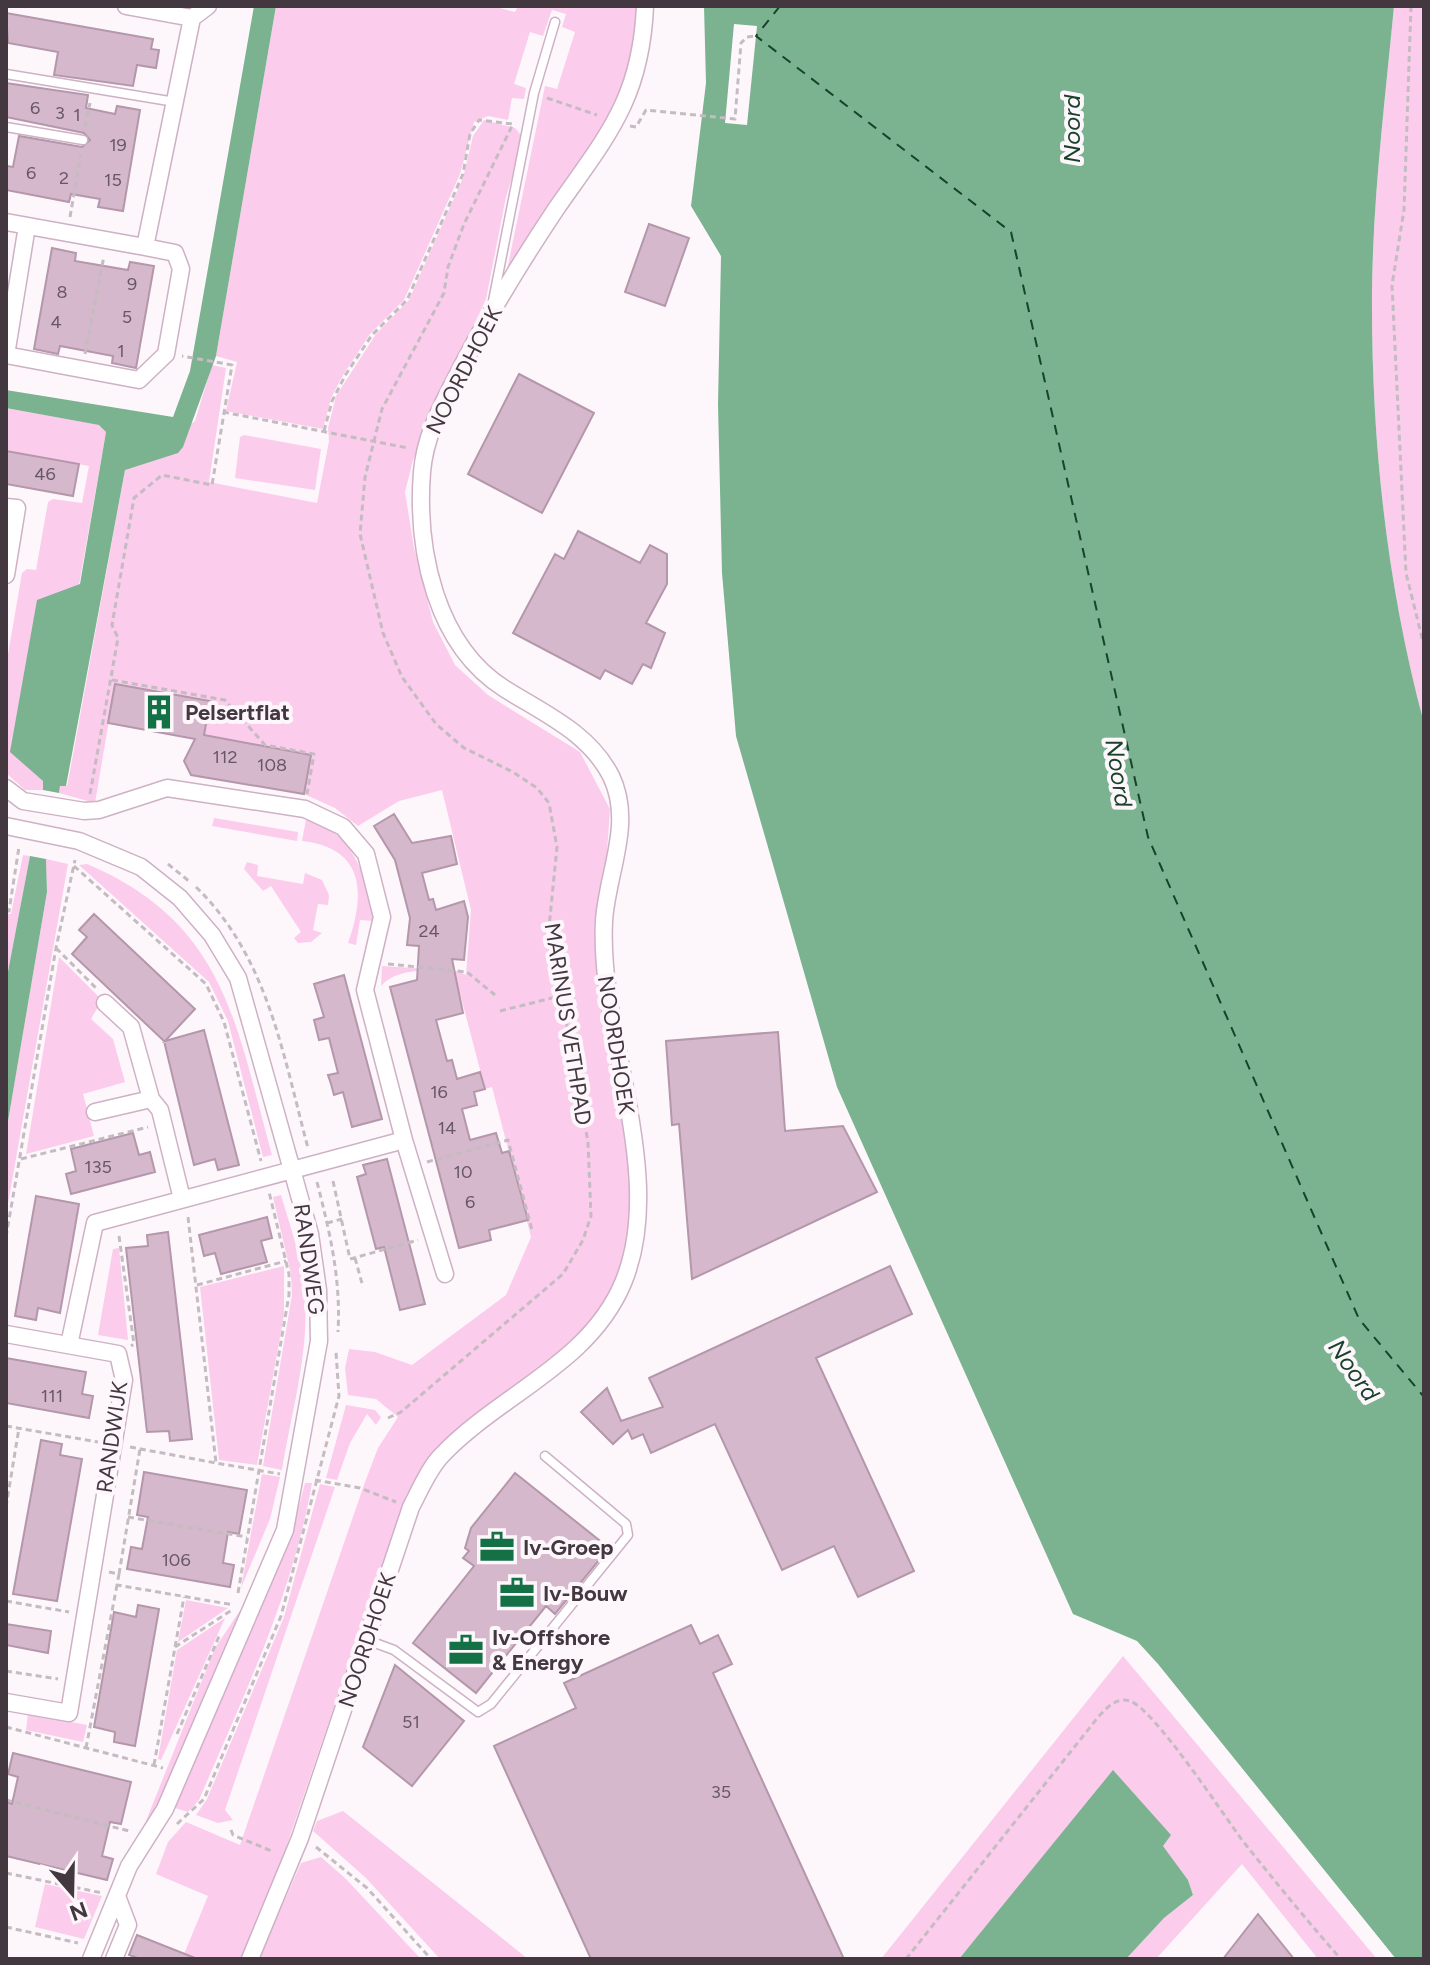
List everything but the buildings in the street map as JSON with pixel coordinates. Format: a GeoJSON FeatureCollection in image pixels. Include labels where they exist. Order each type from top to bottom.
{"type":"FeatureCollection","features":[{"type":"Feature","properties":{"kind":"street"},"geometry":{"type":"LineString","coordinates":[[126,6],[192,18]]}},
{"type":"Feature","properties":{"kind":"street"},"geometry":{"type":"LineString","coordinates":[[145,247],[192,18],[208,6]]}},
{"type":"Feature","properties":{"kind":"street","name":"NOORDHOEK"},"geometry":{"type":"LineString","coordinates":[[250,1959],[300,1838],[411,1507],[439,1457],[552,1369],[605,1316],[634,1256],[639,1218],[639,1182],[603,973],[604,916],[621,825],[617,789],[601,758],[577,734],[501,686],[463,652],[450,634],[439,605],[427,554],[421,491],[425,452],[437,415],[490,313],[618,122],[644,34],[645,6]]}},
{"type":"Feature","properties":{"kind":"street"},"geometry":{"type":"LineString","coordinates":[[6,222],[175,253],[181,269],[166,354],[139,380],[6,355],[27,226]]}},
{"type":"Feature","properties":{"kind":"street"},"geometry":{"type":"LineString","coordinates":[[6,575],[12,508]]}},
{"type":"Feature","properties":{"kind":"street"},"geometry":{"type":"LineString","coordinates":[[6,788],[23,801],[84,811],[99,810],[167,788],[312,812],[343,827],[366,854],[382,917],[365,990],[411,1166],[445,1274]]}},
{"type":"Feature","properties":{"kind":"street","name":"RANDWEG"},"geometry":{"type":"LineString","coordinates":[[6,826],[25,838],[79,841],[141,867],[180,898],[212,935],[238,978],[294,1171],[310,1234],[318,1290],[319,1341],[297,1477],[285,1530],[165,1809],[113,1895],[90,1952]]}},
{"type":"Feature","properties":{"kind":"street"},"geometry":{"type":"LineString","coordinates":[[105,1003],[131,1027],[151,1099],[160,1110],[182,1199]]}},
{"type":"Feature","properties":{"kind":"street"},"geometry":{"type":"LineString","coordinates":[[95,1112],[151,1099]]}},
{"type":"Feature","properties":{"kind":"street"},"geometry":{"type":"LineString","coordinates":[[69,1345],[95,1223],[404,1140]]}},
{"type":"Feature","properties":{"kind":"street","name":"RANDWIJK"},"geometry":{"type":"LineString","coordinates":[[6,1334],[118,1354],[124,1380],[69,1713],[6,1702]]}},
{"type":"Feature","properties":{"kind":"street"},"geometry":{"type":"LineString","coordinates":[[113,1895],[128,1925],[114,1959]]}},
{"type":"Feature","properties":{"kind":"lane"},"geometry":{"type":"LineString","coordinates":[[490,313],[534,93],[555,22]]}},
{"type":"Feature","properties":{"kind":"lane"},"geometry":{"type":"LineString","coordinates":[[6,74],[175,102]]}},
{"type":"Feature","properties":{"kind":"lane"},"geometry":{"type":"LineString","coordinates":[[6,127],[83,140]]}},
{"type":"Feature","properties":{"kind":"lane"},"geometry":{"type":"LineString","coordinates":[[367,1640],[394,1650],[478,1712],[491,1704],[628,1535],[626,1524],[545,1456]]}},
{"type":"Feature","properties":{"kind":"path"},"geometry":{"type":"LineString","coordinates":[[1411,6],[1404,210],[1392,285],[1406,573],[1424,646]]}},
{"type":"Feature","properties":{"kind":"path"},"geometry":{"type":"LineString","coordinates":[[646,110],[735,119],[741,43],[747,37],[756,36]]}},
{"type":"Feature","properties":{"kind":"path"},"geometry":{"type":"LineString","coordinates":[[67,233],[92,89]]}},
{"type":"Feature","properties":{"kind":"path"},"geometry":{"type":"LineString","coordinates":[[534,93],[592,113]]}},
{"type":"Feature","properties":{"kind":"path","name":"MARINUS VETHPAD"},"geometry":{"type":"LineString","coordinates":[[324,431],[332,401],[346,374],[372,335],[407,300],[463,174],[470,134],[479,120],[513,124],[464,224],[448,267],[444,293],[382,409],[365,477],[360,534],[383,633],[402,677],[436,724],[464,748],[537,788],[549,803],[557,847],[549,927],[564,995],[589,1156],[591,1216],[583,1240],[563,1274],[401,1412],[388,1418]]}},
{"type":"Feature","properties":{"kind":"path"},"geometry":{"type":"LineString","coordinates":[[82,370],[107,240]]}},
{"type":"Feature","properties":{"kind":"path"},"geometry":{"type":"LineString","coordinates":[[84,811],[118,638],[112,625],[134,498],[162,475],[212,485],[232,365],[184,356]]}},
{"type":"Feature","properties":{"kind":"path"},"geometry":{"type":"LineString","coordinates":[[223,412],[410,449]]}},
{"type":"Feature","properties":{"kind":"path"},"geometry":{"type":"LineString","coordinates":[[111,680],[225,700],[265,745],[314,754],[312,812]]}},
{"type":"Feature","properties":{"kind":"path"},"geometry":{"type":"LineString","coordinates":[[6,910],[9,911],[25,838]]}},
{"type":"Feature","properties":{"kind":"path"},"geometry":{"type":"LineString","coordinates":[[6,1237],[56,948],[76,856],[85,859]]}},
{"type":"Feature","properties":{"kind":"path","name":"RANDWEG"},"geometry":{"type":"LineString","coordinates":[[159,858],[206,898],[242,945],[258,975],[271,1008],[327,1223],[340,1295],[335,1369],[340,1385],[316,1480],[281,1616],[224,1751]]}},
{"type":"Feature","properties":{"kind":"path","name":"RANDWEG"},"geometry":{"type":"LineString","coordinates":[[74,866],[206,984],[224,1022],[286,1261],[287,1318],[247,1537],[238,1606]]}},
{"type":"Feature","properties":{"kind":"path"},"geometry":{"type":"LineString","coordinates":[[56,948],[102,994],[105,1003]]}},
{"type":"Feature","properties":{"kind":"path"},"geometry":{"type":"LineString","coordinates":[[370,960],[454,968],[467,972],[495,995]]}},
{"type":"Feature","properties":{"kind":"path"},"geometry":{"type":"LineString","coordinates":[[500,1011],[564,995]]}},
{"type":"Feature","properties":{"kind":"path"},"geometry":{"type":"LineString","coordinates":[[21,1159],[163,1123]]}},
{"type":"Feature","properties":{"kind":"path"},"geometry":{"type":"LineString","coordinates":[[411,1166],[508,1140],[532,1230]]}},
{"type":"Feature","properties":{"kind":"path"},"geometry":{"type":"LineString","coordinates":[[333,1181],[350,1259],[433,1236]]}},
{"type":"Feature","properties":{"kind":"path"},"geometry":{"type":"LineString","coordinates":[[182,1199],[190,1224],[216,1463],[360,1488],[411,1507]]}},
{"type":"Feature","properties":{"kind":"path"},"geometry":{"type":"LineString","coordinates":[[117,1216],[134,1344],[118,1354]]}},
{"type":"Feature","properties":{"kind":"path"},"geometry":{"type":"LineString","coordinates":[[327,1223],[342,1219]]}},
{"type":"Feature","properties":{"kind":"path"},"geometry":{"type":"LineString","coordinates":[[355,1258],[363,1287]]}},
{"type":"Feature","properties":{"kind":"path"},"geometry":{"type":"LineString","coordinates":[[197,1285],[286,1261]]}},
{"type":"Feature","properties":{"kind":"path"},"geometry":{"type":"LineString","coordinates":[[6,1507],[19,1428]]}},
{"type":"Feature","properties":{"kind":"path"},"geometry":{"type":"LineString","coordinates":[[86,1748],[140,1449]]}},
{"type":"Feature","properties":{"kind":"path"},"geometry":{"type":"LineString","coordinates":[[128,1517],[247,1537]]}},
{"type":"Feature","properties":{"kind":"path"},"geometry":{"type":"LineString","coordinates":[[92,1569],[119,1574]]}},
{"type":"Feature","properties":{"kind":"path","name":"RANDWEG"},"geometry":{"type":"LineString","coordinates":[[229,1619],[248,1581]]}},
{"type":"Feature","properties":{"kind":"path"},"geometry":{"type":"LineString","coordinates":[[117,1585],[238,1606]]}},
{"type":"Feature","properties":{"kind":"path"},"geometry":{"type":"LineString","coordinates":[[154,1765],[184,1597]]}},
{"type":"Feature","properties":{"kind":"path"},"geometry":{"type":"LineString","coordinates":[[6,1601],[85,1614]]}},
{"type":"Feature","properties":{"kind":"path"},"geometry":{"type":"LineString","coordinates":[[175,1647],[238,1606]]}},
{"type":"Feature","properties":{"kind":"path"},"geometry":{"type":"LineString","coordinates":[[195,1688],[221,1632]]}},
{"type":"Feature","properties":{"kind":"path"},"geometry":{"type":"LineString","coordinates":[[6,1671],[73,1681]]}},
{"type":"Feature","properties":{"kind":"path"},"geometry":{"type":"LineString","coordinates":[[906,1959],[1099,1716],[1114,1701],[1126,1700],[1138,1705],[1157,1727],[1244,1842],[1341,1959]]}},
{"type":"Feature","properties":{"kind":"path"},"geometry":{"type":"LineString","coordinates":[[6,1727],[163,1768]]}},
{"type":"Feature","properties":{"kind":"path"},"geometry":{"type":"LineString","coordinates":[[6,1800],[137,1833]]}},
{"type":"Feature","properties":{"kind":"path"},"geometry":{"type":"LineString","coordinates":[[231,1830],[233,1835],[292,1860]]}},
{"type":"Feature","properties":{"kind":"path"},"geometry":{"type":"LineString","coordinates":[[300,1838],[367,1888],[431,1959]]}},
{"type":"Feature","properties":{"kind":"path"},"geometry":{"type":"LineString","coordinates":[[6,1873],[113,1895]]}},
{"type":"Feature","properties":{"kind":"path"},"geometry":{"type":"LineString","coordinates":[[6,1927],[90,1952]]}},
{"type":"Feature","properties":{"kind":"shaded area"},"geometry":{"type":"Polygon","coordinates":[[[276,6],[492,6],[515,12],[518,6],[637,6],[637,36],[615,116],[507,270],[545,86],[557,89],[575,32],[562,27],[566,14],[552,10],[543,36],[530,32],[514,84],[526,88],[524,99],[512,98],[508,120],[488,116],[474,122],[460,174],[404,300],[370,334],[343,375],[331,398],[323,429],[226,411],[237,362],[216,356],[276,6]]]}},
{"type":"Feature","properties":{"kind":"shaded area"},"geometry":{"type":"Polygon","coordinates":[[[1394,6],[1424,6],[1424,723],[1391,563],[1374,400],[1372,291],[1375,220],[1394,6]]]}},
{"type":"Feature","properties":{"kind":"shaded area"},"geometry":{"type":"Polygon","coordinates":[[[484,120],[515,128],[521,135],[521,147],[506,197],[486,299],[413,460],[405,492],[414,548],[433,622],[455,665],[488,695],[580,752],[610,809],[598,977],[631,1177],[631,1215],[625,1256],[614,1285],[596,1316],[565,1351],[432,1454],[406,1495],[248,1959],[182,1959],[208,1896],[156,1874],[168,1842],[186,1822],[240,1845],[365,1482],[378,1448],[398,1417],[376,1399],[348,1395],[345,1368],[349,1349],[375,1352],[412,1365],[506,1295],[531,1237],[492,1087],[485,1089],[456,978],[438,972],[417,971],[396,976],[381,986],[382,966],[457,971],[466,975],[471,910],[442,790],[399,801],[358,826],[335,808],[304,794],[311,755],[204,735],[115,685],[95,803],[59,793],[60,786],[67,786],[125,470],[195,421],[212,365],[226,368],[209,482],[317,503],[336,396],[376,334],[409,300],[463,178],[473,136],[484,120]]]}},
{"type":"Feature","properties":{"kind":"shaded area"},"geometry":{"type":"Polygon","coordinates":[[[6,408],[100,425],[106,432],[43,790],[25,790],[6,773],[6,666],[22,573],[27,569],[36,570],[48,502],[53,499],[82,503],[89,466],[6,451],[6,408]]]}},
{"type":"Feature","properties":{"kind":"shaded area"},"geometry":{"type":"Polygon","coordinates":[[[244,435],[321,449],[315,490],[235,478],[240,437],[244,435]]]}},
{"type":"Feature","properties":{"kind":"shaded area"},"geometry":{"type":"Polygon","coordinates":[[[214,818],[298,832],[297,841],[212,826],[214,818]]]}},
{"type":"Feature","properties":{"kind":"shaded area"},"geometry":{"type":"Polygon","coordinates":[[[306,819],[335,833],[346,844],[366,884],[373,921],[360,920],[356,945],[348,943],[357,908],[355,877],[339,853],[323,845],[302,841],[306,819]]]}},
{"type":"Feature","properties":{"kind":"shaded area"},"geometry":{"type":"Polygon","coordinates":[[[23,855],[30,856],[6,982],[6,914],[11,914],[23,855]]]}},
{"type":"Feature","properties":{"kind":"shaded area"},"geometry":{"type":"Polygon","coordinates":[[[46,859],[68,864],[6,1215],[6,1133],[47,892],[46,859]]]}},
{"type":"Feature","properties":{"kind":"shaded area"},"geometry":{"type":"Polygon","coordinates":[[[247,862],[258,865],[257,876],[303,884],[305,873],[322,880],[329,895],[328,905],[318,904],[313,930],[322,933],[311,942],[298,943],[294,938],[301,932],[271,886],[263,891],[244,869],[247,862]]]}},
{"type":"Feature","properties":{"kind":"shaded area"},"geometry":{"type":"Polygon","coordinates":[[[87,864],[133,888],[169,916],[197,948],[218,983],[234,1021],[272,1155],[263,1157],[228,1021],[209,982],[79,865],[87,864]]]}},
{"type":"Feature","properties":{"kind":"shaded area"},"geometry":{"type":"Polygon","coordinates":[[[59,957],[102,1000],[91,1019],[113,1039],[125,1082],[83,1094],[94,1136],[26,1154],[59,957]]]}},
{"type":"Feature","properties":{"kind":"shaded area"},"geometry":{"type":"Polygon","coordinates":[[[281,1195],[302,1271],[306,1319],[302,1362],[282,1470],[263,1466],[292,1295],[291,1274],[273,1197],[281,1195]]]}},
{"type":"Feature","properties":{"kind":"shaded area"},"geometry":{"type":"Polygon","coordinates":[[[119,1248],[128,1340],[98,1335],[113,1249],[119,1248]]]}},
{"type":"Feature","properties":{"kind":"shaded area"},"geometry":{"type":"Polygon","coordinates":[[[284,1266],[284,1315],[257,1465],[219,1460],[200,1287],[284,1266]]]}},
{"type":"Feature","properties":{"kind":"shaded area"},"geometry":{"type":"Polygon","coordinates":[[[346,1405],[375,1410],[381,1417],[376,1425],[367,1414],[350,1443],[337,1480],[326,1478],[346,1405]]]}},
{"type":"Feature","properties":{"kind":"shaded area"},"geometry":{"type":"Polygon","coordinates":[[[262,1474],[280,1477],[270,1519],[241,1588],[262,1474]]]}},
{"type":"Feature","properties":{"kind":"shaded area"},"geometry":{"type":"Polygon","coordinates":[[[305,1483],[312,1483],[293,1565],[249,1684],[199,1800],[188,1812],[175,1808],[270,1583],[296,1517],[305,1483]]]}},
{"type":"Feature","properties":{"kind":"shaded area"},"geometry":{"type":"Polygon","coordinates":[[[320,1484],[335,1487],[225,1810],[233,1820],[218,1823],[196,1815],[207,1799],[284,1617],[320,1484]]]}},
{"type":"Feature","properties":{"kind":"shaded area"},"geometry":{"type":"Polygon","coordinates":[[[186,1600],[228,1608],[178,1642],[186,1600]]]}},
{"type":"Feature","properties":{"kind":"shaded area"},"geometry":{"type":"Polygon","coordinates":[[[241,1609],[159,1802],[142,1831],[215,1648],[241,1609]]]}},
{"type":"Feature","properties":{"kind":"shaded area"},"geometry":{"type":"Polygon","coordinates":[[[225,1618],[161,1760],[158,1759],[177,1650],[225,1618]]]}},
{"type":"Feature","properties":{"kind":"shaded area"},"geometry":{"type":"Polygon","coordinates":[[[1123,1656],[1377,1959],[1318,1959],[1242,1864],[1156,1959],[1126,1959],[1164,1918],[1193,1895],[1188,1880],[1163,1846],[1022,1884],[959,1959],[881,1959],[1123,1656]]]}},
{"type":"Feature","properties":{"kind":"shaded area"},"geometry":{"type":"Polygon","coordinates":[[[28,1714],[87,1725],[83,1742],[26,1730],[28,1714]]]}},
{"type":"Feature","properties":{"kind":"shaded area"},"geometry":{"type":"Polygon","coordinates":[[[343,1811],[528,1959],[440,1959],[366,1878],[313,1831],[317,1821],[343,1811]]]}},
{"type":"Feature","properties":{"kind":"shaded area"},"geometry":{"type":"Polygon","coordinates":[[[321,1857],[346,1879],[421,1959],[259,1959],[301,1863],[321,1857]]]}},
{"type":"Feature","properties":{"kind":"shaded area"},"geometry":{"type":"Polygon","coordinates":[[[45,1884],[102,1896],[84,1939],[35,1927],[45,1884]]]}},
{"type":"Feature","properties":{"kind":"water"},"geometry":{"type":"Polygon","coordinates":[[[254,6],[276,6],[216,356],[183,447],[178,453],[125,470],[66,786],[60,786],[59,793],[43,790],[43,781],[10,752],[37,600],[80,584],[106,432],[99,425],[6,408],[6,390],[173,417],[190,371],[254,6]]]}},
{"type":"Feature","properties":{"kind":"water","name":"Noord"},"geometry":{"type":"Polygon","coordinates":[[[704,6],[1394,6],[1375,220],[1372,346],[1383,509],[1400,617],[1424,723],[1424,1959],[1396,1959],[1137,1641],[1073,1614],[837,1087],[736,736],[722,573],[718,405],[721,256],[691,206],[706,83],[704,6]]]}},
{"type":"Feature","properties":{"kind":"water"},"geometry":{"type":"Polygon","coordinates":[[[30,856],[46,859],[47,892],[6,1133],[6,982],[30,856]]]}},
{"type":"Feature","properties":{"kind":"water"},"geometry":{"type":"Polygon","coordinates":[[[1113,1770],[1171,1835],[1163,1846],[1188,1880],[1193,1895],[1164,1918],[1126,1959],[959,1959],[1113,1770]]]}},
{"type":"Feature","properties":{"kind":"pier"},"geometry":{"type":"Polygon","coordinates":[[[734,24],[757,26],[747,125],[725,123],[734,24]]]}},
{"type":"Feature","properties":{"kind":"ferry route"},"geometry":{"type":"LineString","coordinates":[[780,6],[756,36],[1011,232],[1148,837],[1359,1319],[1424,1397]]}},
{"type":"Feature","properties":{"kind":"place","name":"Pelsertflat"},"geometry":{"type":"Point","coordinates":[159,712]}},
{"type":"Feature","properties":{"kind":"place","name":"Iv-Groep"},"geometry":{"type":"Point","coordinates":[497,1547]}},
{"type":"Feature","properties":{"kind":"place","name":"Iv-Bouw"},"geometry":{"type":"Point","coordinates":[517,1593]}},
{"type":"Feature","properties":{"kind":"place","name":"Iv-Offshore & Energy"},"geometry":{"type":"Point","coordinates":[466,1650]}}]}
